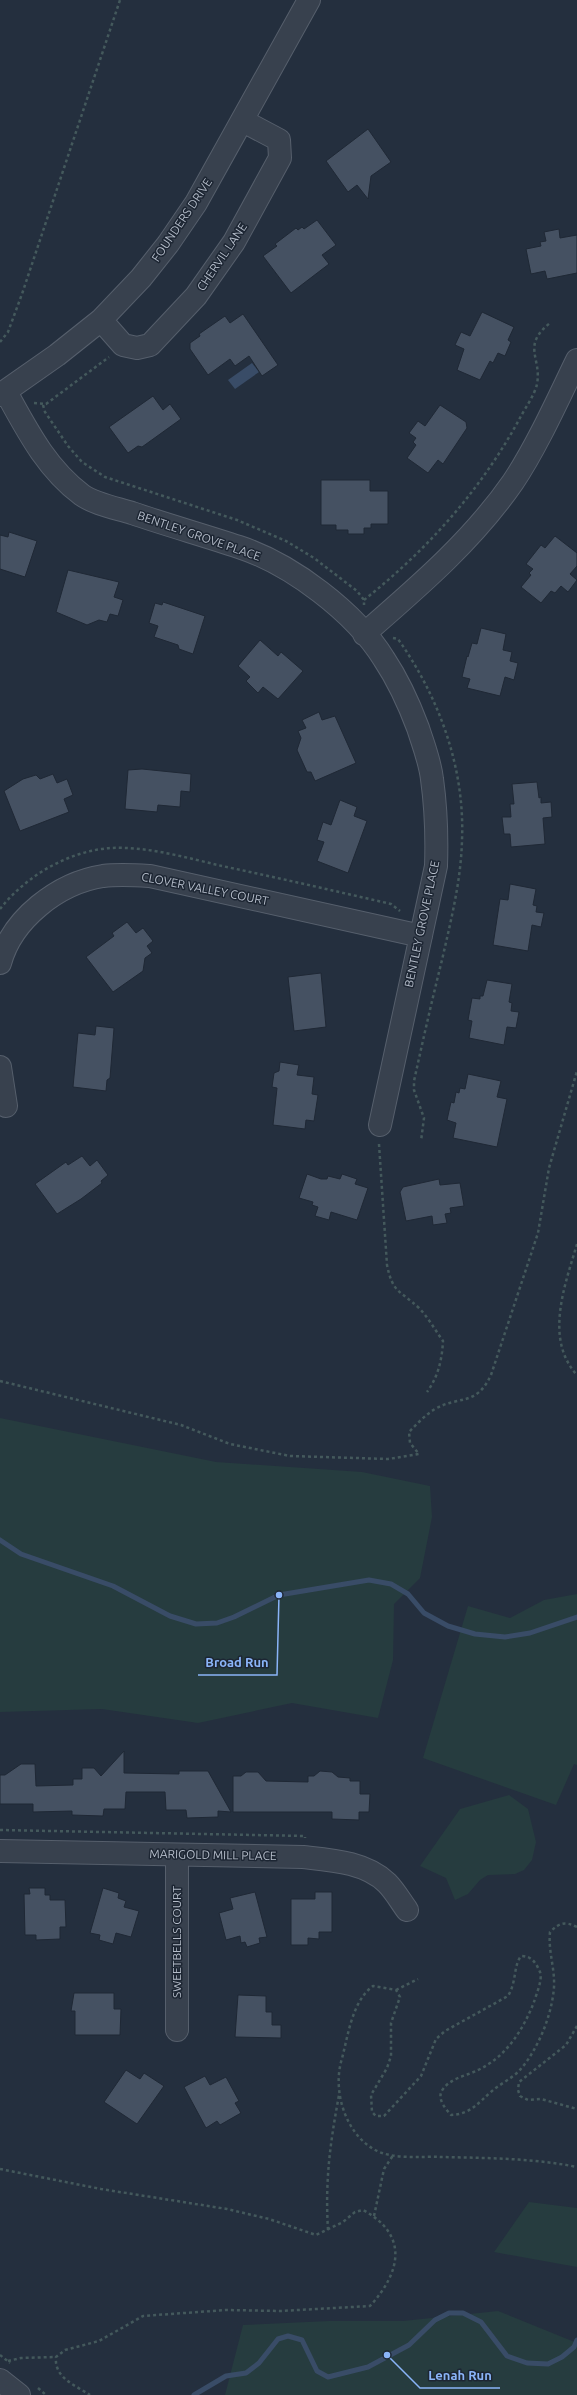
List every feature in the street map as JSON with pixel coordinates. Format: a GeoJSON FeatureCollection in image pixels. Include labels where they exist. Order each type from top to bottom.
{"type":"FeatureCollection","features":[{"type":"Feature","properties":{"kind":"street","name":"FOUNDERS DRIVE"},"geometry":{"type":"LineString","coordinates":[[7,399],[101,320],[141,278],[168,244],[196,203],[309,0]]}},
{"type":"Feature","properties":{"kind":"street","name":"CHERVIL LANE"},"geometry":{"type":"LineString","coordinates":[[123,345],[137,348],[150,345],[196,296],[234,242],[280,158],[279,140],[243,121]]}},
{"type":"Feature","properties":{"kind":"street"},"geometry":{"type":"LineString","coordinates":[[101,320],[123,345]]}},
{"type":"Feature","properties":{"kind":"street"},"geometry":{"type":"LineString","coordinates":[[369,630],[440,568],[462,545],[513,481],[577,360]]}},
{"type":"Feature","properties":{"kind":"street","name":"BENTLEY GROVE PLACE"},"geometry":{"type":"LineString","coordinates":[[7,399],[36,447],[56,473],[84,496],[120,510],[241,547],[288,570],[369,630],[402,689],[424,745],[432,777],[437,824],[436,866],[380,1125]]}},
{"type":"Feature","properties":{"kind":"street","name":"CLOVER VALLEY COURT"},"geometry":{"type":"LineString","coordinates":[[0,962],[5,948],[18,926],[38,906],[81,883],[102,876],[120,874],[156,877],[421,936]]}},
{"type":"Feature","properties":{"kind":"street"},"geometry":{"type":"LineString","coordinates":[[0,1067],[6,1106]]}},
{"type":"Feature","properties":{"kind":"street","name":"MARIGOLD MILL PLACE"},"geometry":{"type":"LineString","coordinates":[[0,1851],[303,1857],[338,1861],[368,1870],[386,1883],[408,1910]]}},
{"type":"Feature","properties":{"kind":"street","name":"SWEETBELLS COURT"},"geometry":{"type":"LineString","coordinates":[[177,1855],[177,2030]]}},
{"type":"Feature","properties":{"kind":"street"},"geometry":{"type":"LineString","coordinates":[[4,2371],[19,2395]]}},
{"type":"Feature","properties":{"kind":"path"},"geometry":{"type":"LineString","coordinates":[[0,342],[8,332],[22,294],[120,0]]}},
{"type":"Feature","properties":{"kind":"path"},"geometry":{"type":"LineString","coordinates":[[364,600],[426,545],[463,504],[485,474],[509,438],[537,385],[534,357],[535,343],[540,331],[550,323]]}},
{"type":"Feature","properties":{"kind":"path"},"geometry":{"type":"LineString","coordinates":[[7,399],[43,405],[59,395],[123,345]]}},
{"type":"Feature","properties":{"kind":"path"},"geometry":{"type":"LineString","coordinates":[[43,405],[45,412],[68,446],[82,462],[105,477],[237,520],[280,538],[314,558],[357,591],[364,600],[364,612],[369,630],[398,639],[428,688],[441,716],[451,749],[461,807],[462,839],[457,887],[414,1081],[414,1090],[424,1118],[421,1141]]}},
{"type":"Feature","properties":{"kind":"path"},"geometry":{"type":"LineString","coordinates":[[0,1381],[181,1425],[230,1444],[283,1455],[388,1458],[419,1454],[410,1442],[409,1432],[436,1408],[472,1397],[484,1388],[491,1375],[536,1240],[549,1168],[577,1071]]}},
{"type":"Feature","properties":{"kind":"path"},"geometry":{"type":"LineString","coordinates":[[380,1125],[380,1178],[387,1265],[391,1281],[399,1293],[419,1309],[443,1341],[442,1354],[435,1381],[427,1392]]}},
{"type":"Feature","properties":{"kind":"path"},"geometry":{"type":"LineString","coordinates":[[577,1244],[560,1302],[559,1316],[564,1356],[577,1376]]}},
{"type":"Feature","properties":{"kind":"path"},"geometry":{"type":"LineString","coordinates":[[396,1990],[400,1997],[391,2023],[391,2056],[387,2068],[376,2084],[370,2101],[372,2112],[376,2116],[384,2116],[421,2076],[436,2039],[445,2031],[508,1996],[514,1986],[516,1962],[521,1956],[527,1956],[535,1962],[541,1975],[535,1998],[521,2032],[498,2058],[478,2070],[451,2081],[442,2090],[440,2098],[444,2108],[451,2115],[463,2114],[475,2108],[492,2091],[518,2071],[527,2059],[539,2039],[547,2019],[554,1987],[549,1945],[550,1932],[558,1924],[568,1922],[577,1927]]}},
{"type":"Feature","properties":{"kind":"path"},"geometry":{"type":"LineString","coordinates":[[328,2230],[326,2193],[329,2146],[339,2092],[340,2069],[357,2004],[365,1991],[373,1986],[396,1990],[418,1978]]}},
{"type":"Feature","properties":{"kind":"path"},"geometry":{"type":"LineString","coordinates":[[577,2026],[566,2045],[519,2082],[518,2090],[520,2096],[528,2100],[541,2099],[577,2109]]}},
{"type":"Feature","properties":{"kind":"path"},"geometry":{"type":"LineString","coordinates":[[339,2092],[350,2126],[361,2139],[376,2150],[394,2154],[531,2160],[577,2167]]}},
{"type":"Feature","properties":{"kind":"path"},"geometry":{"type":"LineString","coordinates":[[374,2216],[384,2169],[394,2154]]}},
{"type":"Feature","properties":{"kind":"path"},"geometry":{"type":"LineString","coordinates":[[0,2169],[101,2189],[227,2209],[269,2219],[316,2235],[343,2222],[354,2212],[363,2210],[380,2220],[391,2235],[396,2252],[391,2276],[379,2296],[370,2306],[288,2310],[226,2310],[143,2316],[99,2341],[85,2346],[65,2350],[56,2357],[4,2371]]}},
{"type":"Feature","properties":{"kind":"path"},"geometry":{"type":"LineString","coordinates":[[56,2357],[55,2366],[62,2377],[90,2395]]}},
{"type":"Feature","properties":{"kind":"green space"},"geometry":{"type":"Polygon","coordinates":[[[0,1418],[216,1462],[362,1472],[430,1486],[432,1517],[420,1578],[394,1604],[393,1660],[378,1718],[292,1703],[198,1723],[102,1709],[0,1712],[0,1418]]]}},
{"type":"Feature","properties":{"kind":"green space"},"geometry":{"type":"Polygon","coordinates":[[[577,1594],[577,1765],[574,1764],[556,1805],[423,1758],[468,1606],[510,1618],[544,1600],[577,1594]]]}},
{"type":"Feature","properties":{"kind":"green space"},"geometry":{"type":"Polygon","coordinates":[[[509,1795],[528,1809],[536,1842],[532,1860],[524,1870],[515,1874],[488,1875],[480,1880],[468,1894],[455,1900],[446,1878],[420,1866],[460,1809],[509,1795]]]}},
{"type":"Feature","properties":{"kind":"green space"},"geometry":{"type":"Polygon","coordinates":[[[529,2202],[577,2208],[577,2267],[494,2252],[529,2202]]]}},
{"type":"Feature","properties":{"kind":"green space"},"geometry":{"type":"Polygon","coordinates":[[[498,2311],[577,2343],[577,2395],[225,2395],[243,2325],[329,2321],[403,2321],[498,2311]]]}},
{"type":"Feature","properties":{"kind":"water"},"geometry":{"type":"Polygon","coordinates":[[[252,363],[259,372],[235,389],[228,380],[252,363]]]}},
{"type":"Feature","properties":{"kind":"building"},"geometry":{"type":"Polygon","coordinates":[[[368,129],[391,162],[371,176],[368,199],[357,185],[348,192],[326,161],[368,129]]]}},
{"type":"Feature","properties":{"kind":"building"},"geometry":{"type":"Polygon","coordinates":[[[317,220],[336,245],[322,255],[329,264],[291,293],[263,256],[277,246],[275,244],[296,228],[298,230],[302,227],[304,229],[317,220]]]}},
{"type":"Feature","properties":{"kind":"building"},"geometry":{"type":"Polygon","coordinates":[[[559,229],[560,238],[577,235],[577,273],[547,279],[545,271],[531,274],[526,249],[541,246],[540,242],[546,241],[544,232],[559,229]]]}},
{"type":"Feature","properties":{"kind":"building"},"geometry":{"type":"Polygon","coordinates":[[[482,312],[514,327],[508,340],[511,342],[505,356],[498,353],[493,363],[490,361],[480,380],[457,370],[464,349],[455,345],[461,332],[470,336],[482,312]]]}},
{"type":"Feature","properties":{"kind":"building"},"geometry":{"type":"Polygon","coordinates":[[[243,314],[278,365],[262,376],[249,356],[235,366],[230,359],[208,375],[190,349],[190,343],[200,336],[199,334],[225,316],[230,323],[243,314]]]}},
{"type":"Feature","properties":{"kind":"building"},"geometry":{"type":"Polygon","coordinates":[[[153,396],[163,410],[170,404],[181,419],[142,447],[138,446],[128,453],[109,427],[153,396]]]}},
{"type":"Feature","properties":{"kind":"building"},"geometry":{"type":"Polygon","coordinates":[[[440,405],[466,422],[467,428],[443,464],[438,460],[428,473],[407,458],[416,445],[413,442],[416,438],[409,433],[418,421],[425,426],[440,405]]]}},
{"type":"Feature","properties":{"kind":"building"},"geometry":{"type":"Polygon","coordinates":[[[321,480],[370,480],[370,491],[388,491],[388,524],[371,524],[371,528],[364,528],[364,534],[348,534],[348,530],[336,530],[336,525],[321,525],[321,480]]]}},
{"type":"Feature","properties":{"kind":"building"},"geometry":{"type":"Polygon","coordinates":[[[9,532],[37,541],[25,577],[0,569],[0,535],[8,537],[9,532]]]}},
{"type":"Feature","properties":{"kind":"building"},"geometry":{"type":"Polygon","coordinates":[[[555,536],[577,553],[577,566],[570,574],[577,580],[568,592],[561,586],[555,593],[551,591],[541,603],[521,587],[531,575],[529,573],[533,569],[526,564],[541,545],[545,548],[555,536]]]}},
{"type":"Feature","properties":{"kind":"building"},"geometry":{"type":"Polygon","coordinates":[[[68,570],[119,582],[114,597],[123,600],[118,616],[110,614],[107,622],[99,620],[87,625],[56,612],[68,570]]]}},
{"type":"Feature","properties":{"kind":"building"},"geometry":{"type":"Polygon","coordinates":[[[163,602],[205,616],[193,654],[179,649],[178,645],[154,637],[158,626],[149,623],[155,603],[162,605],[163,602]]]}},
{"type":"Feature","properties":{"kind":"building"},"geometry":{"type":"Polygon","coordinates":[[[481,628],[506,634],[503,650],[512,652],[510,661],[518,663],[514,680],[505,677],[500,696],[467,688],[470,679],[462,677],[472,643],[477,644],[481,628]]]}},
{"type":"Feature","properties":{"kind":"building"},"geometry":{"type":"Polygon","coordinates":[[[260,640],[278,656],[281,652],[303,671],[278,699],[263,687],[258,693],[246,681],[250,677],[238,666],[260,640]]]}},
{"type":"Feature","properties":{"kind":"building"},"geometry":{"type":"Polygon","coordinates":[[[319,712],[322,720],[335,716],[356,763],[315,781],[311,772],[307,772],[297,750],[301,738],[298,731],[306,728],[302,720],[319,712]]]}},
{"type":"Feature","properties":{"kind":"building"},"geometry":{"type":"Polygon","coordinates":[[[142,769],[191,774],[190,792],[181,791],[180,807],[158,805],[157,812],[125,809],[128,770],[142,769]]]}},
{"type":"Feature","properties":{"kind":"building"},"geometry":{"type":"Polygon","coordinates":[[[53,774],[57,783],[67,779],[73,795],[64,799],[69,812],[20,831],[4,791],[23,779],[36,775],[40,779],[53,774]]]}},
{"type":"Feature","properties":{"kind":"building"},"geometry":{"type":"Polygon","coordinates":[[[537,782],[541,803],[551,802],[552,817],[543,818],[545,844],[511,847],[510,834],[504,834],[502,817],[511,817],[510,804],[514,804],[512,784],[537,782]]]}},
{"type":"Feature","properties":{"kind":"building"},"geometry":{"type":"Polygon","coordinates":[[[340,800],[357,807],[354,816],[367,821],[348,873],[317,861],[324,842],[317,840],[323,822],[331,825],[340,800]]]}},
{"type":"Feature","properties":{"kind":"building"},"geometry":{"type":"Polygon","coordinates":[[[510,884],[536,889],[533,905],[537,906],[536,912],[544,913],[541,927],[532,925],[528,951],[493,945],[500,899],[508,900],[510,884]]]}},
{"type":"Feature","properties":{"kind":"building"},"geometry":{"type":"Polygon","coordinates":[[[127,922],[136,933],[143,928],[153,941],[147,946],[152,953],[145,958],[143,971],[113,992],[86,957],[114,936],[112,933],[127,922]]]}},
{"type":"Feature","properties":{"kind":"building"},"geometry":{"type":"Polygon","coordinates":[[[321,973],[326,1027],[294,1031],[288,977],[321,973]]]}},
{"type":"Feature","properties":{"kind":"building"},"geometry":{"type":"Polygon","coordinates":[[[487,980],[512,984],[509,1002],[512,1003],[511,1011],[519,1012],[516,1028],[507,1027],[504,1045],[469,1038],[472,1021],[468,1020],[472,998],[480,999],[480,996],[483,996],[487,980]]]}},
{"type":"Feature","properties":{"kind":"building"},"geometry":{"type":"Polygon","coordinates":[[[96,1026],[114,1028],[110,1078],[107,1080],[106,1091],[73,1087],[78,1033],[95,1035],[96,1026]]]}},
{"type":"Feature","properties":{"kind":"building"},"geometry":{"type":"Polygon","coordinates":[[[280,1062],[299,1065],[297,1075],[314,1077],[312,1094],[318,1095],[314,1121],[306,1120],[305,1129],[273,1125],[277,1088],[272,1087],[274,1073],[279,1071],[280,1062]]]}},
{"type":"Feature","properties":{"kind":"building"},"geometry":{"type":"Polygon","coordinates":[[[468,1074],[501,1081],[497,1097],[507,1099],[497,1147],[453,1138],[456,1123],[447,1120],[451,1102],[454,1103],[456,1092],[459,1093],[460,1088],[465,1089],[468,1074]]]}},
{"type":"Feature","properties":{"kind":"building"},"geometry":{"type":"Polygon","coordinates":[[[82,1156],[90,1166],[97,1160],[108,1175],[101,1181],[102,1183],[81,1199],[57,1214],[35,1184],[66,1162],[68,1165],[82,1156]]]}},
{"type":"Feature","properties":{"kind":"building"},"geometry":{"type":"Polygon","coordinates":[[[307,1174],[321,1179],[327,1179],[328,1176],[340,1179],[342,1174],[357,1179],[355,1184],[368,1188],[357,1220],[331,1212],[329,1220],[315,1216],[318,1207],[312,1205],[313,1202],[299,1198],[307,1174]]]}},
{"type":"Feature","properties":{"kind":"building"},"geometry":{"type":"Polygon","coordinates":[[[439,1179],[440,1185],[460,1183],[464,1206],[450,1208],[451,1213],[445,1214],[447,1223],[433,1225],[432,1216],[406,1221],[400,1192],[403,1187],[439,1179]]]}},
{"type":"Feature","properties":{"kind":"building"},"geometry":{"type":"Polygon","coordinates":[[[124,1751],[124,1773],[179,1774],[179,1771],[208,1771],[231,1812],[218,1811],[218,1817],[187,1818],[186,1810],[166,1810],[165,1792],[126,1792],[125,1809],[104,1809],[103,1816],[72,1815],[72,1811],[33,1812],[33,1804],[0,1804],[0,1775],[5,1775],[21,1764],[35,1764],[36,1786],[73,1785],[73,1779],[82,1779],[82,1768],[94,1768],[101,1776],[124,1751]]]}},
{"type":"Feature","properties":{"kind":"building"},"geometry":{"type":"Polygon","coordinates":[[[320,1771],[332,1772],[338,1777],[350,1778],[350,1781],[360,1781],[360,1794],[370,1794],[369,1812],[359,1812],[359,1820],[332,1819],[332,1812],[233,1812],[233,1776],[241,1776],[246,1772],[258,1772],[266,1781],[308,1782],[308,1776],[314,1776],[320,1771]]]}},
{"type":"Feature","properties":{"kind":"building"},"geometry":{"type":"Polygon","coordinates":[[[29,1888],[45,1888],[45,1895],[50,1895],[50,1900],[65,1900],[66,1927],[60,1927],[60,1939],[36,1940],[36,1935],[25,1935],[24,1894],[30,1894],[29,1888]]]}},
{"type":"Feature","properties":{"kind":"building"},"geometry":{"type":"Polygon","coordinates":[[[103,1888],[119,1893],[118,1898],[126,1901],[124,1907],[139,1911],[131,1937],[116,1933],[113,1944],[99,1940],[100,1935],[90,1933],[103,1888]]]}},
{"type":"Feature","properties":{"kind":"building"},"geometry":{"type":"Polygon","coordinates":[[[255,1892],[267,1937],[259,1938],[260,1943],[247,1947],[245,1942],[241,1943],[240,1936],[226,1940],[219,1913],[233,1909],[230,1898],[255,1892]]]}},
{"type":"Feature","properties":{"kind":"building"},"geometry":{"type":"Polygon","coordinates":[[[315,1892],[332,1892],[332,1932],[319,1932],[319,1939],[308,1938],[308,1945],[291,1945],[291,1899],[315,1899],[315,1892]]]}},
{"type":"Feature","properties":{"kind":"building"},"geometry":{"type":"Polygon","coordinates":[[[74,1993],[114,1993],[114,2009],[121,2009],[120,2035],[75,2035],[75,2011],[71,2011],[74,1993]]]}},
{"type":"Feature","properties":{"kind":"building"},"geometry":{"type":"Polygon","coordinates":[[[238,1995],[266,1996],[266,2012],[272,2012],[272,2025],[281,2025],[281,2038],[235,2037],[238,1995]]]}},
{"type":"Feature","properties":{"kind":"building"},"geometry":{"type":"Polygon","coordinates":[[[126,2070],[140,2079],[144,2073],[164,2086],[137,2124],[104,2102],[126,2070]]]}},
{"type":"Feature","properties":{"kind":"building"},"geometry":{"type":"Polygon","coordinates":[[[205,2076],[210,2085],[226,2077],[239,2101],[235,2103],[241,2113],[220,2125],[217,2121],[206,2128],[184,2087],[205,2076]]]}},
{"type":"Feature","properties":{"kind":"waterway"},"geometry":{"type":"LineString","coordinates":[[0,1540],[21,1554],[113,1586],[170,1616],[196,1624],[217,1623],[234,1617],[279,1595],[369,1580],[391,1584],[408,1594],[424,1613],[448,1626],[475,1634],[505,1637],[530,1633],[577,1617]]}},
{"type":"Feature","properties":{"kind":"waterway"},"geometry":{"type":"LineString","coordinates":[[194,2395],[226,2376],[246,2373],[259,2363],[278,2339],[288,2336],[302,2340],[317,2371],[328,2377],[368,2367],[409,2345],[435,2320],[449,2313],[463,2313],[481,2322],[507,2356],[527,2363],[548,2364],[562,2357],[574,2347],[577,2340]]}},
{"type":"Feature","properties":{"kind":"place","name":"Broad Run"},"geometry":{"type":"Point","coordinates":[279,1595]}},
{"type":"Feature","properties":{"kind":"place","name":"Lenah Run"},"geometry":{"type":"Point","coordinates":[387,2355]}}]}
